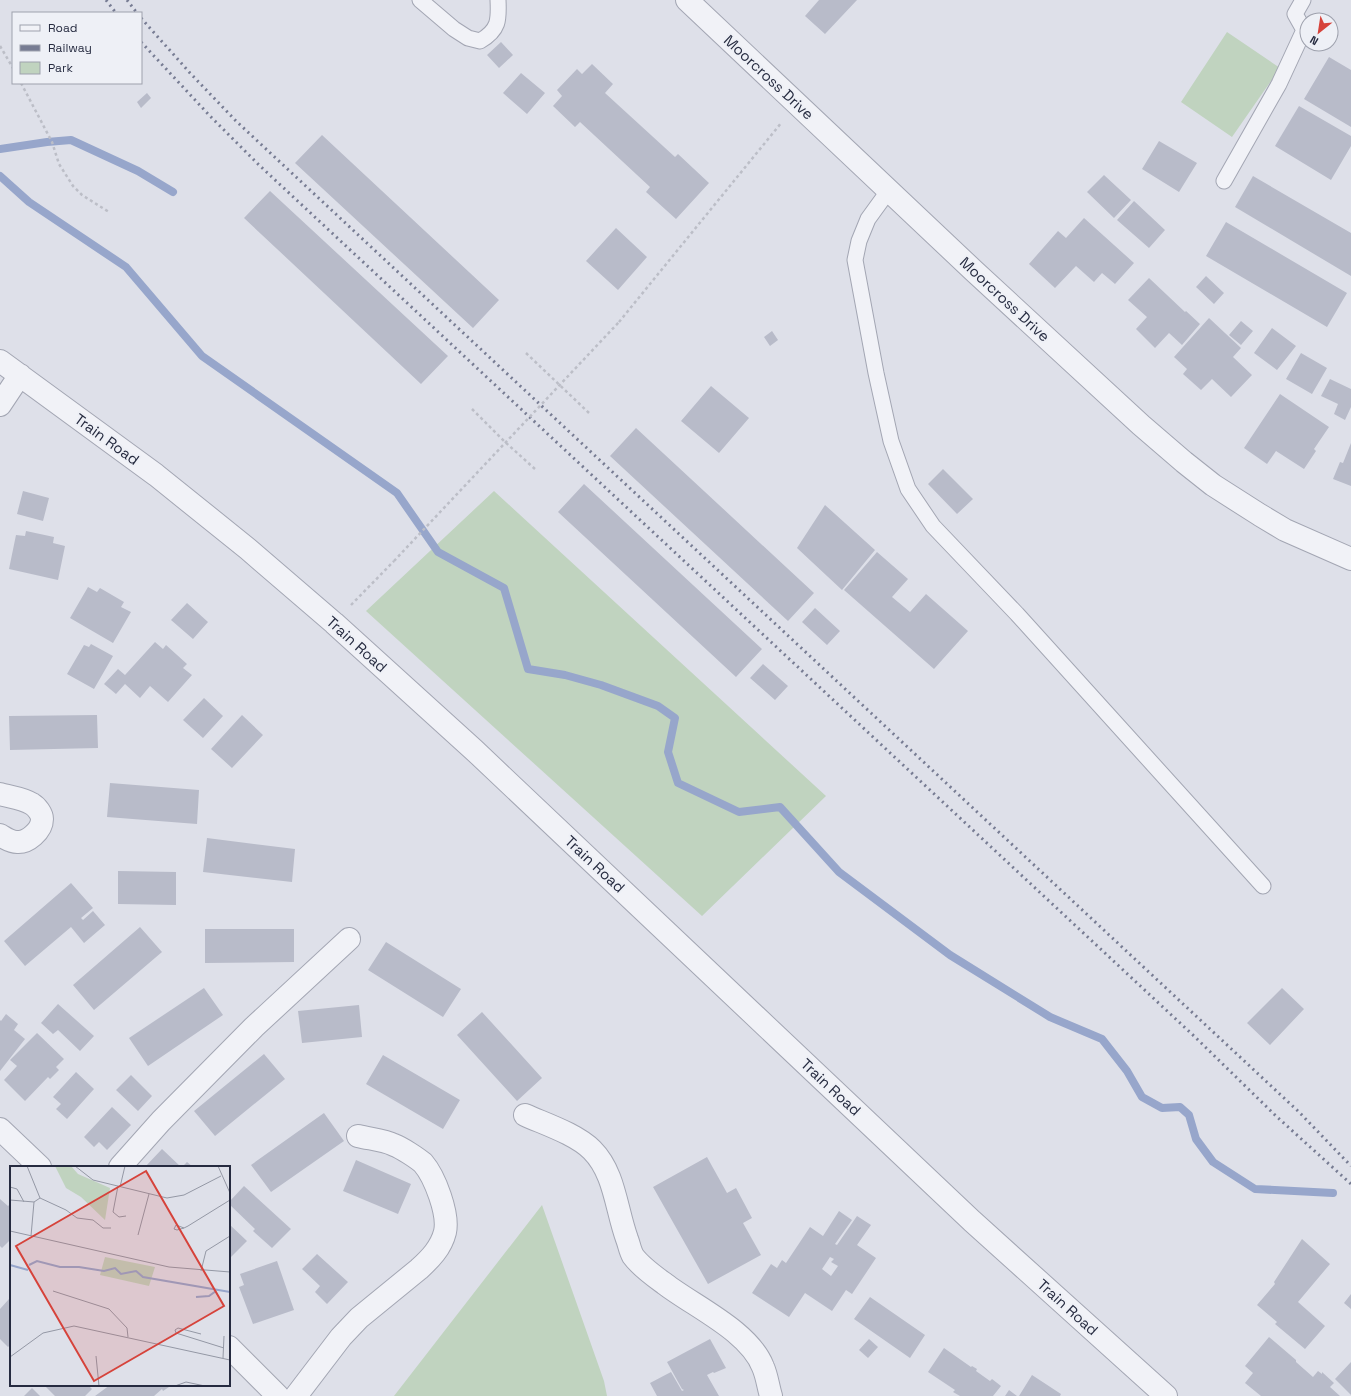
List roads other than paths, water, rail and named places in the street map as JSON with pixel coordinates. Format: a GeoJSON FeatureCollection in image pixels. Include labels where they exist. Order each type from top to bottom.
{"type":"FeatureCollection","features":[{"type":"Feature","properties":{"kind":"street","name":"Moorcross Drive"},"geometry":{"type":"LineString","coordinates":[[687,0],[888,190],[1141,425],[1213,485],[1260,515],[1286,530],[1351,559]]}},
{"type":"Feature","properties":{"kind":"street","name":"Train Road"},"geometry":{"type":"LineString","coordinates":[[0,362],[20,375],[156,475],[248,549],[334,623],[474,750],[972,1221],[1166,1396]]}},
{"type":"Feature","properties":{"kind":"street"},"geometry":{"type":"LineString","coordinates":[[0,405],[20,375]]}},
{"type":"Feature","properties":{"kind":"street"},"geometry":{"type":"LineString","coordinates":[[0,794],[24,800],[32,804],[38,809],[42,819],[41,826],[37,831],[24,841],[16,842],[7,840],[0,834]]}},
{"type":"Feature","properties":{"kind":"street"},"geometry":{"type":"LineString","coordinates":[[121,1166],[161,1121],[254,1027],[349,939]]}},
{"type":"Feature","properties":{"kind":"street"},"geometry":{"type":"LineString","coordinates":[[525,1115],[569,1134],[591,1149],[605,1167],[613,1187],[622,1224],[633,1255],[650,1272],[676,1292],[733,1329],[751,1347],[763,1366],[771,1396]]}},
{"type":"Feature","properties":{"kind":"street"},"geometry":{"type":"LineString","coordinates":[[0,1129],[39,1166]]}},
{"type":"Feature","properties":{"kind":"street"},"geometry":{"type":"LineString","coordinates":[[296,1396],[341,1336],[359,1318],[428,1260],[437,1250],[445,1231],[445,1214],[437,1187],[422,1163],[394,1145],[358,1136]]}},
{"type":"Feature","properties":{"kind":"street"},"geometry":{"type":"LineString","coordinates":[[230,1348],[274,1395]]}},
{"type":"Feature","properties":{"kind":"lane"},"geometry":{"type":"LineString","coordinates":[[420,0],[454,29],[468,38],[480,41],[488,36],[495,28],[499,18],[498,0]]}},
{"type":"Feature","properties":{"kind":"lane"},"geometry":{"type":"LineString","coordinates":[[1224,181],[1278,84],[1304,30],[1296,14],[1303,0]]}},
{"type":"Feature","properties":{"kind":"lane"},"geometry":{"type":"LineString","coordinates":[[888,190],[868,219],[859,241],[855,260],[876,373],[891,441],[908,489],[933,526],[1017,614],[1262,886]]}},
{"type":"Feature","properties":{"kind":"waterway"},"geometry":{"type":"LineString","coordinates":[[0,149],[71,140],[138,171],[173,192]]}},
{"type":"Feature","properties":{"kind":"waterway"},"geometry":{"type":"LineString","coordinates":[[0,176],[29,202],[126,267],[202,356],[397,493],[438,552],[504,588],[528,669],[565,675],[601,685],[658,706],[675,718],[668,752],[678,783],[739,812],[780,807],[839,872],[950,955],[1050,1017],[1102,1039],[1127,1071],[1142,1097],[1162,1108],[1180,1107],[1189,1115],[1196,1139],[1213,1162],[1255,1189],[1333,1193]]}},
{"type":"Feature","properties":{"kind":"railway"},"geometry":{"type":"LineString","coordinates":[[106,0],[115,12]]}},
{"type":"Feature","properties":{"kind":"railway"},"geometry":{"type":"LineString","coordinates":[[127,0],[136,12]]}},
{"type":"Feature","properties":{"kind":"railway"},"geometry":{"type":"LineString","coordinates":[[142,19],[190,73],[236,121],[1299,1112],[1351,1166]]}},
{"type":"Feature","properties":{"kind":"railway"},"geometry":{"type":"LineString","coordinates":[[142,43],[210,116],[259,165],[1194,1036],[1276,1116],[1351,1184]]}}]}
